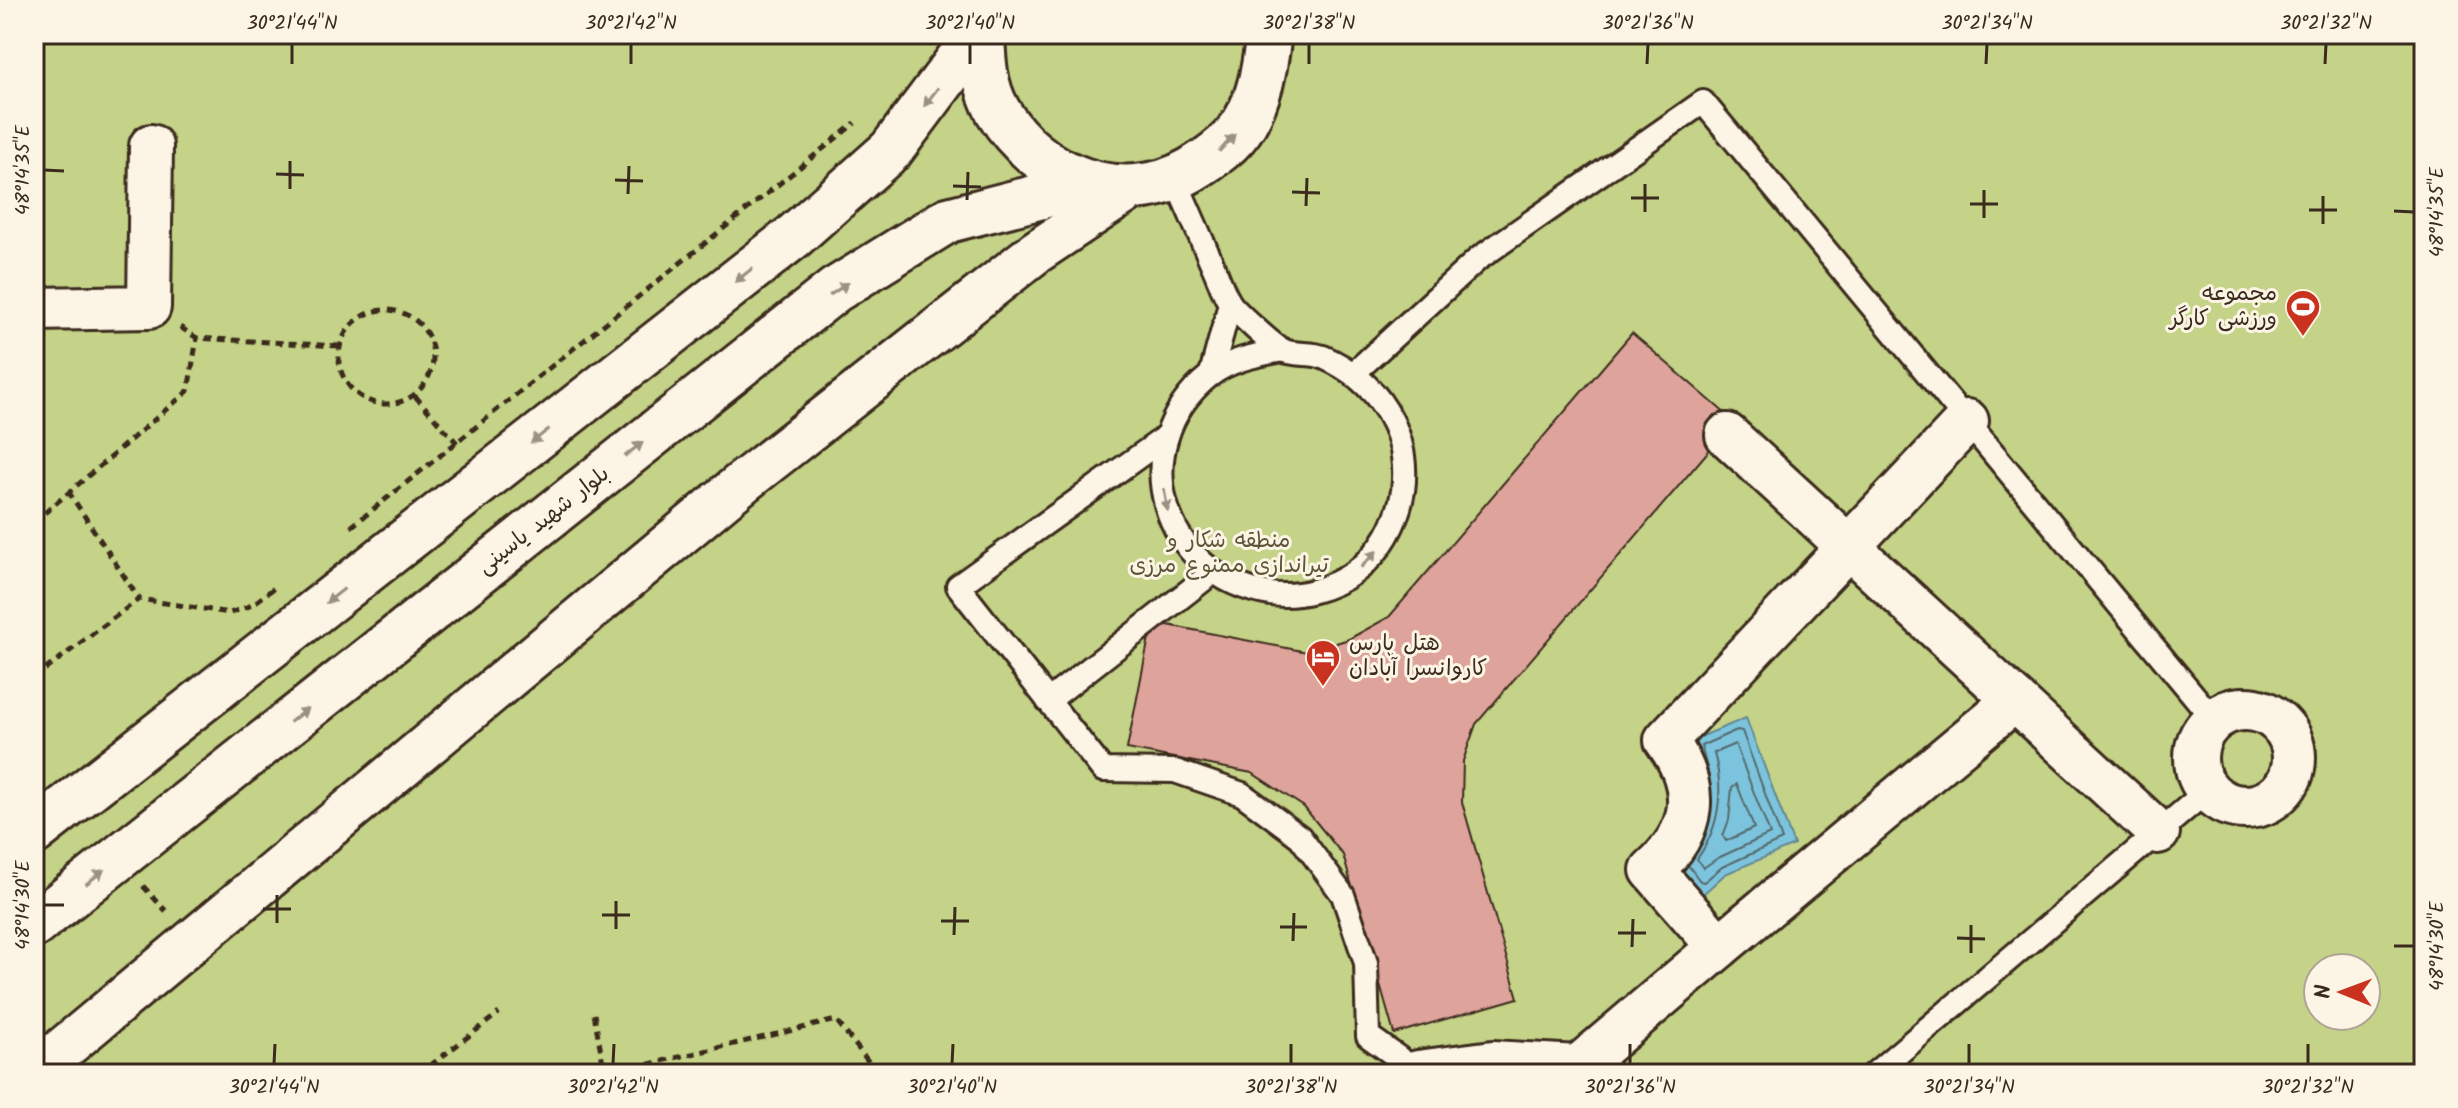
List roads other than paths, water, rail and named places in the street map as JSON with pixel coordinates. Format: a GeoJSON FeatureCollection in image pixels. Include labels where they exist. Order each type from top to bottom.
{"type":"FeatureCollection","features":[{"type":"Feature","properties":{"kind":"main road"},"geometry":{"type":"LineString","coordinates":[[980,34],[984,70],[996,108],[1020,142],[1051,168],[1089,184],[1132,188],[1175,179],[1213,157],[1244,125],[1262,85],[1269,36]]}},
{"type":"Feature","properties":{"kind":"main road"},"geometry":{"type":"LineString","coordinates":[[34,832],[793,237],[891,150],[980,34]]}},
{"type":"Feature","properties":{"kind":"main road","name":"بلوار شهید یاسینی"},"geometry":{"type":"LineString","coordinates":[[34,925],[835,290],[948,220],[1089,184]]}},
{"type":"Feature","properties":{"kind":"street"},"geometry":{"type":"LineString","coordinates":[[34,309],[149,307],[151,146]]}},
{"type":"Feature","properties":{"kind":"street"},"geometry":{"type":"LineString","coordinates":[[34,1073],[742,483],[1036,252],[1132,188]]}},
{"type":"Feature","properties":{"kind":"street"},"geometry":{"type":"LineString","coordinates":[[1719,947],[1652,870],[1670,854],[1683,832],[1689,808],[1689,783],[1680,760],[1666,740],[1967,421]]}},
{"type":"Feature","properties":{"kind":"street"},"geometry":{"type":"LineString","coordinates":[[1727,435],[2158,832]]}},
{"type":"Feature","properties":{"kind":"street"},"geometry":{"type":"LineString","coordinates":[[1420,1073],[1493,1062],[1578,1067],[2015,700]]}},
{"type":"Feature","properties":{"kind":"street"},"geometry":{"type":"LineString","coordinates":[[2257,710],[2283,726],[2291,739],[2293,770],[2287,784],[2277,795],[2249,807],[2234,806],[2208,790],[2200,776],[2198,746],[2214,720],[2227,712],[2257,710]]}},
{"type":"Feature","properties":{"kind":"lane"},"geometry":{"type":"LineString","coordinates":[[1354,373],[1478,259],[1703,102],[2214,720]]}},
{"type":"Feature","properties":{"kind":"lane"},"geometry":{"type":"LineString","coordinates":[[1175,179],[1230,304],[1283,350]]}},
{"type":"Feature","properties":{"kind":"lane"},"geometry":{"type":"LineString","coordinates":[[1211,374],[1230,304]]}},
{"type":"Feature","properties":{"kind":"lane"},"geometry":{"type":"LineString","coordinates":[[1283,350],[1320,356],[1354,373],[1382,400],[1399,434],[1405,472],[1400,510],[1383,544],[1356,572],[1322,590],[1284,596],[1247,590],[1212,573],[1185,546],[1167,512],[1161,474],[1167,436],[1184,402],[1211,374],[1245,357],[1283,350]]}},
{"type":"Feature","properties":{"kind":"lane"},"geometry":{"type":"LineString","coordinates":[[1167,436],[958,586],[1103,770],[1175,771],[1229,789],[1242,794],[1300,837],[1343,895],[1366,963],[1368,1036],[1420,1073]]}},
{"type":"Feature","properties":{"kind":"lane"},"geometry":{"type":"LineString","coordinates":[[1048,701],[1212,573]]}},
{"type":"Feature","properties":{"kind":"lane"},"geometry":{"type":"LineString","coordinates":[[1874,1074],[2208,790]]}},
{"type":"Feature","properties":{"kind":"water"},"geometry":{"type":"Polygon","coordinates":[[[1746,718],[1794,845],[1725,874],[1701,896],[1673,859],[1688,742],[1746,718]]]}},
{"type":"Feature","properties":{"kind":"place","name":"مجموعه ورزشی کارگر"},"geometry":{"type":"Point","coordinates":[2303,338]}},
{"type":"Feature","properties":{"kind":"place","name":"هتل پارس کاروانسرا آبادان"},"geometry":{"type":"Point","coordinates":[1323,688]}},
{"type":"Feature","properties":{"kind":"park label","name":"منطقه شکار و تیراندازی ممنوع مرزی"},"geometry":{"type":"Point","coordinates":[1229,554]}}]}
